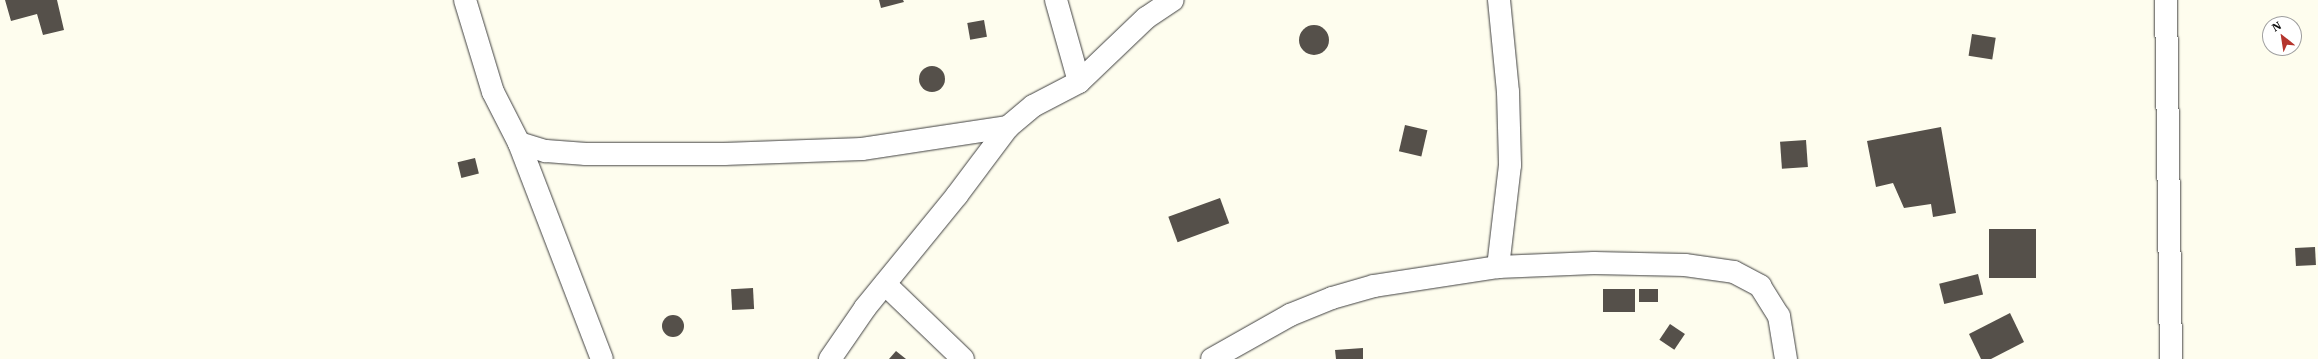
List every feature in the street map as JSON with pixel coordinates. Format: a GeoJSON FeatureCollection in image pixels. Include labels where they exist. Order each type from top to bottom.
{"type":"FeatureCollection","features":[{"type":"Feature","properties":{"kind":"street"},"geometry":{"type":"LineString","coordinates":[[465,0],[493,92],[519,143],[602,359]]}},
{"type":"Feature","properties":{"kind":"street"},"geometry":{"type":"LineString","coordinates":[[1056,0],[1079,82]]}},
{"type":"Feature","properties":{"kind":"street"},"geometry":{"type":"LineString","coordinates":[[830,359],[885,284],[957,195],[1008,127],[1033,106],[1079,82],[1146,18],[1173,0]]}},
{"type":"Feature","properties":{"kind":"street"},"geometry":{"type":"LineString","coordinates":[[1498,267],[1510,165],[1508,92],[1499,0]]}},
{"type":"Feature","properties":{"kind":"street"},"geometry":{"type":"LineString","coordinates":[[2166,0],[2171,359]]}},
{"type":"Feature","properties":{"kind":"street"},"geometry":{"type":"LineString","coordinates":[[519,143],[546,151],[586,154],[724,154],[862,149],[1008,127]]}},
{"type":"Feature","properties":{"kind":"street"},"geometry":{"type":"LineString","coordinates":[[1212,359],[1290,315],[1332,298],[1374,286],[1498,267],[1594,263],[1685,265],[1734,272],[1760,286],[1779,316],[1786,359]]}},
{"type":"Feature","properties":{"kind":"street"},"geometry":{"type":"LineString","coordinates":[[885,284],[963,359]]}},
{"type":"Feature","properties":{"kind":"building"},"geometry":{"type":"Polygon","coordinates":[[[5,0],[57,0],[64,30],[43,35],[37,14],[11,21],[5,0]]]}},
{"type":"Feature","properties":{"kind":"building"},"geometry":{"type":"Polygon","coordinates":[[[879,0],[903,0],[904,2],[881,8],[879,0]]]}},
{"type":"Feature","properties":{"kind":"building"},"geometry":{"type":"Polygon","coordinates":[[[984,20],[987,37],[970,40],[967,23],[984,20]]]}},
{"type":"Feature","properties":{"kind":"building"},"geometry":{"type":"Polygon","coordinates":[[[1314,25],[1325,29],[1329,40],[1325,51],[1314,55],[1303,51],[1299,40],[1303,29],[1314,25]]]}},
{"type":"Feature","properties":{"kind":"building"},"geometry":{"type":"Polygon","coordinates":[[[1972,34],[1996,38],[1992,59],[1969,56],[1972,34]]]}},
{"type":"Feature","properties":{"kind":"building"},"geometry":{"type":"Polygon","coordinates":[[[932,66],[941,70],[945,79],[941,88],[932,92],[923,88],[919,79],[923,70],[932,66]]]}},
{"type":"Feature","properties":{"kind":"building"},"geometry":{"type":"Polygon","coordinates":[[[1405,125],[1427,130],[1421,156],[1399,151],[1405,125]]]}},
{"type":"Feature","properties":{"kind":"building"},"geometry":{"type":"Polygon","coordinates":[[[1941,127],[1956,213],[1933,217],[1931,204],[1904,208],[1893,183],[1876,187],[1867,141],[1941,127]]]}},
{"type":"Feature","properties":{"kind":"building"},"geometry":{"type":"Polygon","coordinates":[[[1806,140],[1808,167],[1782,169],[1780,142],[1806,140]]]}},
{"type":"Feature","properties":{"kind":"building"},"geometry":{"type":"Polygon","coordinates":[[[475,158],[479,174],[461,178],[458,162],[475,158]]]}},
{"type":"Feature","properties":{"kind":"building"},"geometry":{"type":"Polygon","coordinates":[[[1220,198],[1229,223],[1178,242],[1168,217],[1220,198]]]}},
{"type":"Feature","properties":{"kind":"building"},"geometry":{"type":"Polygon","coordinates":[[[1989,229],[2036,229],[2036,278],[1989,278],[1989,229]]]}},
{"type":"Feature","properties":{"kind":"building"},"geometry":{"type":"Polygon","coordinates":[[[2315,247],[2316,265],[2296,266],[2295,248],[2315,247]]]}},
{"type":"Feature","properties":{"kind":"building"},"geometry":{"type":"Polygon","coordinates":[[[1978,274],[1983,294],[1944,304],[1939,284],[1978,274]]]}},
{"type":"Feature","properties":{"kind":"building"},"geometry":{"type":"Polygon","coordinates":[[[753,288],[754,309],[732,310],[731,289],[753,288]]]}},
{"type":"Feature","properties":{"kind":"building"},"geometry":{"type":"Polygon","coordinates":[[[1603,289],[1635,289],[1635,312],[1603,312],[1603,289]]]}},
{"type":"Feature","properties":{"kind":"building"},"geometry":{"type":"Polygon","coordinates":[[[1639,289],[1658,289],[1658,302],[1639,302],[1639,289]]]}},
{"type":"Feature","properties":{"kind":"building"},"geometry":{"type":"Polygon","coordinates":[[[2010,313],[2024,342],[1991,359],[1981,359],[1969,334],[2010,313]]]}},
{"type":"Feature","properties":{"kind":"building"},"geometry":{"type":"Polygon","coordinates":[[[669,315],[677,315],[684,322],[684,330],[677,337],[669,337],[662,330],[662,322],[669,315]]]}},
{"type":"Feature","properties":{"kind":"building"},"geometry":{"type":"Polygon","coordinates":[[[1670,324],[1685,334],[1674,350],[1659,340],[1670,324]]]}},
{"type":"Feature","properties":{"kind":"building"},"geometry":{"type":"Polygon","coordinates":[[[1363,348],[1363,359],[1336,359],[1335,350],[1363,348]]]}},
{"type":"Feature","properties":{"kind":"building"},"geometry":{"type":"Polygon","coordinates":[[[896,351],[906,359],[889,359],[896,351]]]}}]}
